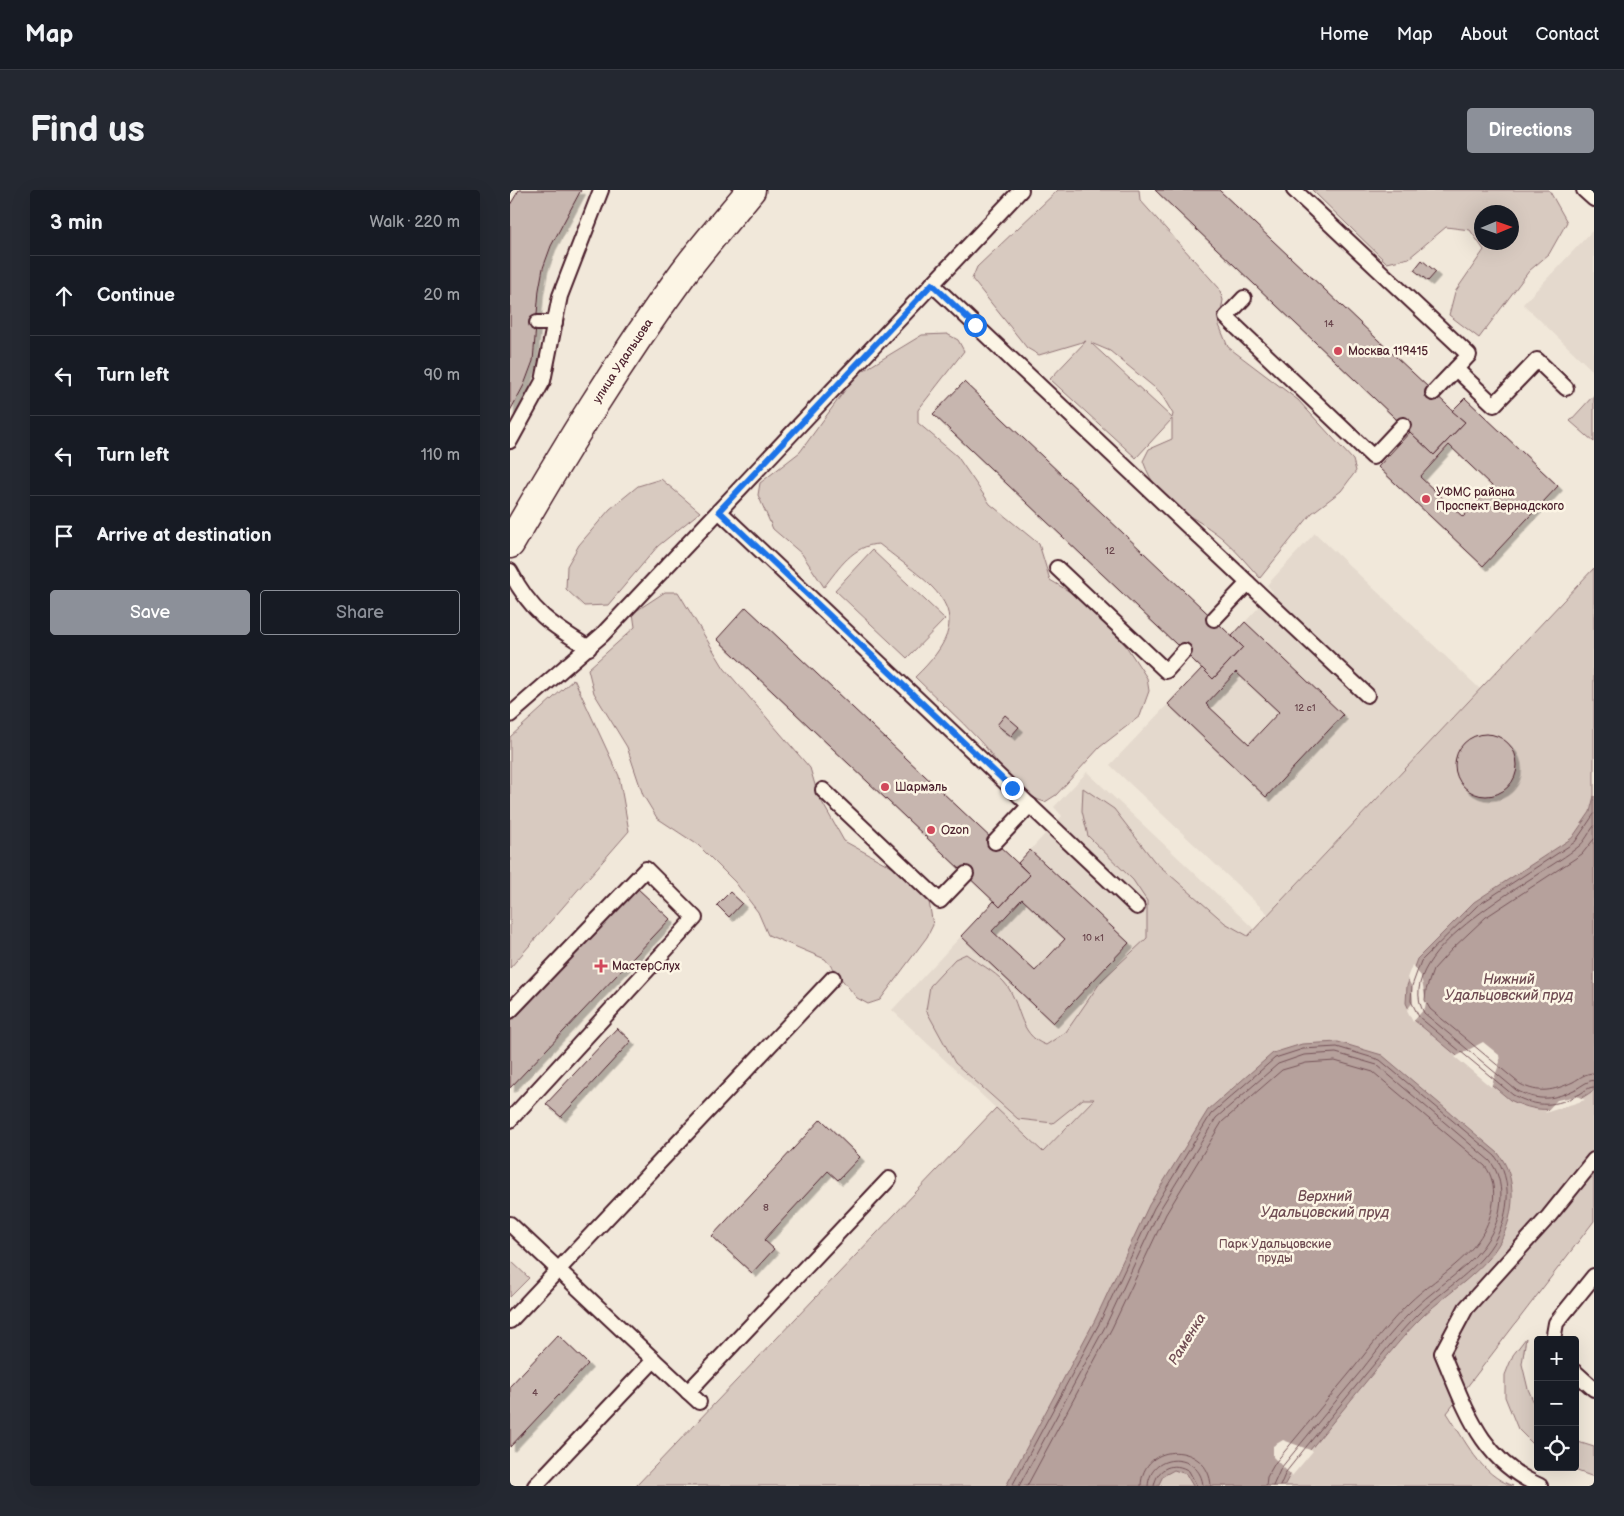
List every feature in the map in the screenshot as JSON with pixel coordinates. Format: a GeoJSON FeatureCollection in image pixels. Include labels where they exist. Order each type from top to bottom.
{"type":"FeatureCollection","features":[{"type":"Feature","properties":{"kind":"street","name":"улица Удальцова"},"geometry":{"type":"LineString","coordinates":[[510,544],[551,472],[628,353],[685,271],[752,190]]}},
{"type":"Feature","properties":{"kind":"lane"},"geometry":{"type":"LineString","coordinates":[[510,441],[544,381],[560,296],[601,190]]}},
{"type":"Feature","properties":{"kind":"lane"},"geometry":{"type":"LineString","coordinates":[[510,715],[589,648],[1021,190]]}},
{"type":"Feature","properties":{"kind":"lane"},"geometry":{"type":"LineString","coordinates":[[1294,190],[1469,355],[1433,393]]}},
{"type":"Feature","properties":{"kind":"lane"},"geometry":{"type":"LineString","coordinates":[[1584,190],[1594,199]]}},
{"type":"Feature","properties":{"kind":"lane"},"geometry":{"type":"LineString","coordinates":[[932,284],[1366,695]]}},
{"type":"Feature","properties":{"kind":"lane"},"geometry":{"type":"LineString","coordinates":[[1244,298],[1226,317],[1373,457],[1403,425]]}},
{"type":"Feature","properties":{"kind":"lane"},"geometry":{"type":"LineString","coordinates":[[537,323],[555,324]]}},
{"type":"Feature","properties":{"kind":"lane"},"geometry":{"type":"LineString","coordinates":[[1456,368],[1494,405],[1536,360],[1566,388]]}},
{"type":"Feature","properties":{"kind":"lane"},"geometry":{"type":"LineString","coordinates":[[719,511],[1138,907]]}},
{"type":"Feature","properties":{"kind":"lane"},"geometry":{"type":"LineString","coordinates":[[1057,568],[1166,670],[1184,651]]}},
{"type":"Feature","properties":{"kind":"lane"},"geometry":{"type":"LineString","coordinates":[[510,571],[527,600],[551,625],[589,648]]}},
{"type":"Feature","properties":{"kind":"lane"},"geometry":{"type":"LineString","coordinates":[[1214,619],[1248,583]]}},
{"type":"Feature","properties":{"kind":"lane"},"geometry":{"type":"LineString","coordinates":[[823,790],[940,901],[966,874]]}},
{"type":"Feature","properties":{"kind":"lane"},"geometry":{"type":"LineString","coordinates":[[995,842],[1030,805]]}},
{"type":"Feature","properties":{"kind":"lane"},"geometry":{"type":"LineString","coordinates":[[510,1010],[646,869],[694,918],[510,1120]]}},
{"type":"Feature","properties":{"kind":"lane"},"geometry":{"type":"LineString","coordinates":[[510,1321],[833,978]]}},
{"type":"Feature","properties":{"kind":"lane"},"geometry":{"type":"LineString","coordinates":[[1540,1486],[1529,1481],[1497,1459],[1474,1427],[1442,1354],[1466,1308],[1549,1216],[1594,1160]]}},
{"type":"Feature","properties":{"kind":"lane"},"geometry":{"type":"LineString","coordinates":[[688,1392],[888,1179]]}},
{"type":"Feature","properties":{"kind":"lane"},"geometry":{"type":"LineString","coordinates":[[510,1224],[699,1402]]}},
{"type":"Feature","properties":{"kind":"lane"},"geometry":{"type":"LineString","coordinates":[[1554,1336],[1556,1323],[1594,1276]]}},
{"type":"Feature","properties":{"kind":"lane"},"geometry":{"type":"LineString","coordinates":[[535,1486],[654,1360]]}},
{"type":"Feature","properties":{"kind":"lane"},"geometry":{"type":"LineString","coordinates":[[1579,1376],[1594,1389]]}},
{"type":"Feature","properties":{"kind":"shaded area"},"geometry":{"type":"Polygon","coordinates":[[[1594,229],[1594,372],[1523,304],[1594,229]]]}},
{"type":"Feature","properties":{"kind":"shaded area"},"geometry":{"type":"Polygon","coordinates":[[[1315,533],[1480,689],[1268,914],[1110,765],[1202,668],[1213,679],[1243,647],[1232,636],[1273,592],[1267,585],[1315,533]]]}},
{"type":"Feature","properties":{"kind":"shaded area"},"geometry":{"type":"Polygon","coordinates":[[[1087,772],[1254,929],[1043,1153],[892,1010],[994,901],[1030,875],[1018,863],[1062,816],[1054,807],[1087,772]]]}},
{"type":"Feature","properties":{"kind":"green space"},"geometry":{"type":"Polygon","coordinates":[[[1058,190],[1139,190],[1140,200],[1219,288],[1223,300],[1219,325],[1228,347],[1298,400],[1353,460],[1356,471],[1341,491],[1312,513],[1260,578],[1222,538],[1167,500],[1150,477],[1143,461],[1149,449],[1172,439],[1172,419],[1136,458],[1050,379],[1086,341],[1039,355],[1027,348],[972,279],[977,267],[1058,190]],[[1091,343],[1172,418],[1173,414],[1160,392],[1110,351],[1091,343]]]}},
{"type":"Feature","properties":{"kind":"green space"},"geometry":{"type":"Polygon","coordinates":[[[1312,190],[1549,190],[1567,222],[1549,254],[1529,271],[1479,338],[1449,315],[1455,292],[1484,250],[1519,250],[1519,205],[1474,205],[1474,236],[1470,230],[1446,227],[1409,258],[1387,263],[1312,190]]]}},
{"type":"Feature","properties":{"kind":"green space"},"geometry":{"type":"Polygon","coordinates":[[[947,334],[958,340],[964,351],[918,410],[918,423],[957,456],[990,504],[1039,544],[1050,580],[1082,599],[1126,646],[1147,678],[1149,691],[1140,716],[1100,747],[1056,795],[1045,802],[1034,798],[1016,785],[979,740],[915,677],[936,654],[947,635],[949,618],[944,602],[933,588],[879,544],[870,545],[854,553],[841,565],[824,587],[802,554],[773,529],[758,495],[760,483],[800,452],[856,375],[922,335],[947,334]]]}},
{"type":"Feature","properties":{"kind":"green space"},"geometry":{"type":"Polygon","coordinates":[[[1594,395],[1594,442],[1570,421],[1594,395]]]}},
{"type":"Feature","properties":{"kind":"green space"},"geometry":{"type":"Polygon","coordinates":[[[661,479],[700,512],[658,546],[608,605],[584,606],[566,589],[567,566],[579,545],[610,509],[638,486],[661,479]]]}},
{"type":"Feature","properties":{"kind":"green space"},"geometry":{"type":"Polygon","coordinates":[[[872,550],[945,619],[907,658],[835,590],[872,550]]]}},
{"type":"Feature","properties":{"kind":"green space","name":"Парк Удальцовские пруды"},"geometry":{"type":"Polygon","coordinates":[[[1594,568],[1594,1221],[1447,1413],[1474,1456],[1482,1465],[1501,1481],[1513,1486],[636,1486],[996,1108],[1043,1152],[1094,1099],[1083,1099],[1053,1123],[1018,1119],[955,1063],[926,1010],[930,986],[955,959],[966,954],[1004,982],[1010,990],[1030,1034],[1046,1045],[1066,1032],[1102,980],[1147,938],[1147,901],[1133,880],[1088,836],[1082,811],[1083,788],[1114,809],[1154,861],[1225,923],[1248,936],[1594,568]]]}},
{"type":"Feature","properties":{"kind":"green space"},"geometry":{"type":"Polygon","coordinates":[[[665,592],[678,592],[724,668],[810,768],[818,795],[844,841],[899,871],[928,896],[933,925],[927,937],[880,1000],[868,1004],[857,998],[825,959],[768,935],[758,912],[735,882],[698,845],[657,818],[643,795],[627,747],[594,693],[588,669],[635,627],[633,613],[665,592]]]}},
{"type":"Feature","properties":{"kind":"green space"},"geometry":{"type":"Polygon","coordinates":[[[574,679],[619,776],[629,831],[510,968],[510,737],[574,679]]]}},
{"type":"Feature","properties":{"kind":"green space"},"geometry":{"type":"Polygon","coordinates":[[[510,1260],[529,1278],[510,1297],[510,1260]]]}},
{"type":"Feature","properties":{"kind":"green space"},"geometry":{"type":"Polygon","coordinates":[[[1526,1338],[1522,1364],[1528,1389],[1534,1403],[1534,1445],[1518,1429],[1505,1397],[1505,1375],[1513,1355],[1526,1338]]]}},
{"type":"Feature","properties":{"kind":"green space"},"geometry":{"type":"Polygon","coordinates":[[[1579,1442],[1594,1447],[1594,1477],[1577,1471],[1579,1471],[1579,1442]]]}},
{"type":"Feature","properties":{"kind":"water","name":"Нижний Удальцовский пруд"},"geometry":{"type":"Polygon","coordinates":[[[1594,796],[1594,1090],[1563,1107],[1553,1109],[1533,1108],[1510,1100],[1414,1020],[1406,1003],[1407,986],[1417,959],[1474,902],[1572,838],[1590,812],[1594,796]]]}},
{"type":"Feature","properties":{"kind":"water","name":"Верхний Удальцовский пруд"},"geometry":{"type":"Polygon","coordinates":[[[1338,1042],[1382,1055],[1498,1153],[1509,1174],[1512,1196],[1509,1220],[1493,1253],[1475,1272],[1424,1315],[1410,1330],[1290,1475],[1284,1486],[1193,1486],[1186,1474],[1174,1470],[1163,1476],[1158,1486],[1006,1486],[1095,1320],[1149,1205],[1208,1110],[1273,1053],[1302,1044],[1338,1042]]]}},
{"type":"Feature","properties":{"kind":"pier"},"geometry":{"type":"Polygon","coordinates":[[[1412,965],[1421,976],[1426,1002],[1425,1008],[1413,1022],[1407,1010],[1413,1002],[1412,987],[1407,978],[1412,965]]]}},
{"type":"Feature","properties":{"kind":"pier"},"geometry":{"type":"Polygon","coordinates":[[[1483,1042],[1499,1055],[1500,1062],[1491,1087],[1455,1057],[1483,1042]]]}},
{"type":"Feature","properties":{"kind":"pier"},"geometry":{"type":"Polygon","coordinates":[[[1577,1096],[1585,1100],[1545,1113],[1557,1100],[1577,1096]]]}},
{"type":"Feature","properties":{"kind":"pier"},"geometry":{"type":"Polygon","coordinates":[[[1283,1440],[1313,1451],[1292,1476],[1273,1457],[1273,1446],[1283,1440]]]}},
{"type":"Feature","properties":{"kind":"building"},"geometry":{"type":"Polygon","coordinates":[[[519,190],[581,190],[551,246],[543,268],[539,290],[533,361],[524,385],[510,411],[510,205],[519,190]]]}},
{"type":"Feature","properties":{"kind":"building"},"geometry":{"type":"Polygon","coordinates":[[[1155,190],[1219,190],[1465,422],[1434,455],[1155,190]]]}},
{"type":"Feature","properties":{"kind":"building"},"geometry":{"type":"Polygon","coordinates":[[[1422,260],[1436,272],[1428,281],[1414,270],[1422,260]]]}},
{"type":"Feature","properties":{"kind":"building"},"geometry":{"type":"Polygon","coordinates":[[[964,382],[1243,647],[1213,679],[933,414],[964,382]]]}},
{"type":"Feature","properties":{"kind":"building"},"geometry":{"type":"Polygon","coordinates":[[[1465,398],[1558,486],[1483,566],[1378,467],[1410,432],[1434,455],[1465,422],[1452,411],[1465,398]],[[1449,445],[1420,477],[1463,517],[1492,486],[1449,445]]]}},
{"type":"Feature","properties":{"kind":"building"},"geometry":{"type":"Polygon","coordinates":[[[746,607],[1030,875],[1000,907],[717,639],[746,607]]]}},
{"type":"Feature","properties":{"kind":"building"},"geometry":{"type":"Polygon","coordinates":[[[1245,622],[1343,715],[1266,797],[1168,704],[1202,668],[1213,679],[1243,647],[1232,636],[1245,622]],[[1236,672],[1206,704],[1249,744],[1279,712],[1236,672]]]}},
{"type":"Feature","properties":{"kind":"building"},"geometry":{"type":"Polygon","coordinates":[[[1005,715],[1019,727],[1011,736],[997,725],[1005,715]]]}},
{"type":"Feature","properties":{"kind":"building"},"geometry":{"type":"Polygon","coordinates":[[[1486,734],[1498,736],[1508,743],[1515,753],[1517,765],[1515,777],[1508,787],[1498,794],[1486,796],[1474,794],[1464,787],[1457,777],[1455,765],[1457,753],[1464,743],[1474,736],[1486,734]]]}},
{"type":"Feature","properties":{"kind":"building"},"geometry":{"type":"Polygon","coordinates":[[[1030,850],[1129,943],[1053,1023],[961,936],[994,901],[1000,907],[1030,875],[1018,863],[1030,850]],[[1022,899],[992,931],[1035,971],[1065,939],[1022,899]]]}},
{"type":"Feature","properties":{"kind":"building"},"geometry":{"type":"Polygon","coordinates":[[[636,887],[670,919],[510,1088],[510,1020],[636,887]]]}},
{"type":"Feature","properties":{"kind":"building"},"geometry":{"type":"Polygon","coordinates":[[[730,892],[742,903],[729,917],[717,905],[730,892]]]}},
{"type":"Feature","properties":{"kind":"building"},"geometry":{"type":"Polygon","coordinates":[[[617,1028],[631,1041],[561,1117],[546,1104],[617,1028]]]}},
{"type":"Feature","properties":{"kind":"building"},"geometry":{"type":"Polygon","coordinates":[[[821,1119],[860,1157],[838,1180],[828,1171],[764,1240],[774,1249],[752,1273],[712,1236],[821,1119]]]}},
{"type":"Feature","properties":{"kind":"building"},"geometry":{"type":"Polygon","coordinates":[[[558,1335],[588,1364],[510,1447],[510,1386],[558,1335]]]}},
{"type":"Feature","properties":{"kind":"place","name":"Москва 119415"},"geometry":{"type":"Point","coordinates":[1338,351]}},
{"type":"Feature","properties":{"kind":"place","name":"УФМС района Проспект Вернадского"},"geometry":{"type":"Point","coordinates":[1426,499]}},
{"type":"Feature","properties":{"kind":"place","name":"Шармэль"},"geometry":{"type":"Point","coordinates":[885,787]}},
{"type":"Feature","properties":{"kind":"place","name":"Ozon"},"geometry":{"type":"Point","coordinates":[931,830]}},
{"type":"Feature","properties":{"kind":"place","name":"МастерСлух"},"geometry":{"type":"Point","coordinates":[601,966]}},
{"type":"Feature","properties":{"kind":"route"},"geometry":{"type":"LineString","coordinates":[[975,325],[932,284],[719,511],[1012,788]]}},
{"type":"Feature","properties":{"kind":"water label","name":"Раменка"},"geometry":{"type":"Point","coordinates":[1187,1339]}}]}
